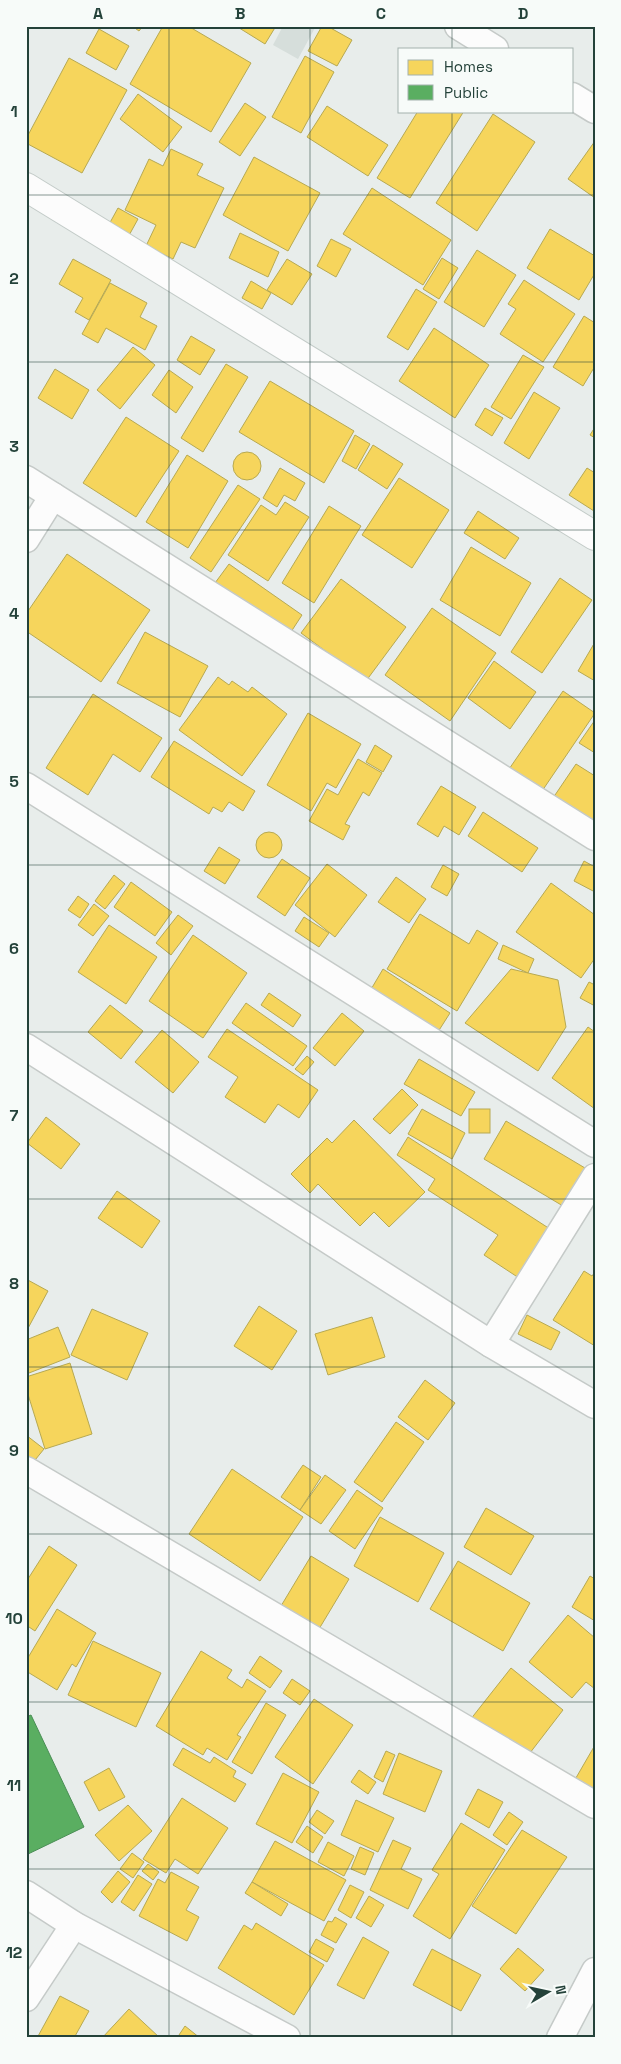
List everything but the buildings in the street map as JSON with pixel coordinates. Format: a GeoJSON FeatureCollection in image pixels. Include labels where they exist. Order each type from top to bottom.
{"type":"FeatureCollection","features":[{"type":"Feature","properties":{"kind":"street"},"geometry":{"type":"LineString","coordinates":[[458,26],[493,48]]}},
{"type":"Feature","properties":{"kind":"street"},"geometry":{"type":"LineString","coordinates":[[574,97],[595,110]]}},
{"type":"Feature","properties":{"kind":"street"},"geometry":{"type":"LineString","coordinates":[[26,187],[595,536]]}},
{"type":"Feature","properties":{"kind":"street"},"geometry":{"type":"LineString","coordinates":[[26,479],[595,837]]}},
{"type":"Feature","properties":{"kind":"street"},"geometry":{"type":"LineString","coordinates":[[26,539],[53,496]]}},
{"type":"Feature","properties":{"kind":"street"},"geometry":{"type":"LineString","coordinates":[[26,786],[595,1144]]}},
{"type":"Feature","properties":{"kind":"street"},"geometry":{"type":"LineString","coordinates":[[26,1047],[491,1344],[595,1406]]}},
{"type":"Feature","properties":{"kind":"street"},"geometry":{"type":"LineString","coordinates":[[491,1344],[595,1177]]}},
{"type":"Feature","properties":{"kind":"street"},"geometry":{"type":"LineString","coordinates":[[26,1470],[595,1805]]}},
{"type":"Feature","properties":{"kind":"street"},"geometry":{"type":"LineString","coordinates":[[26,1894],[74,1925],[287,2038]]}},
{"type":"Feature","properties":{"kind":"street"},"geometry":{"type":"LineString","coordinates":[[26,1998],[74,1925]]}},
{"type":"Feature","properties":{"kind":"street"},"geometry":{"type":"LineString","coordinates":[[560,2038],[595,1971]]}},
{"type":"Feature","properties":{"kind":"shaded area"},"geometry":{"type":"Polygon","coordinates":[[[283,26],[316,26],[298,59],[273,45],[283,26]]]}}]}
